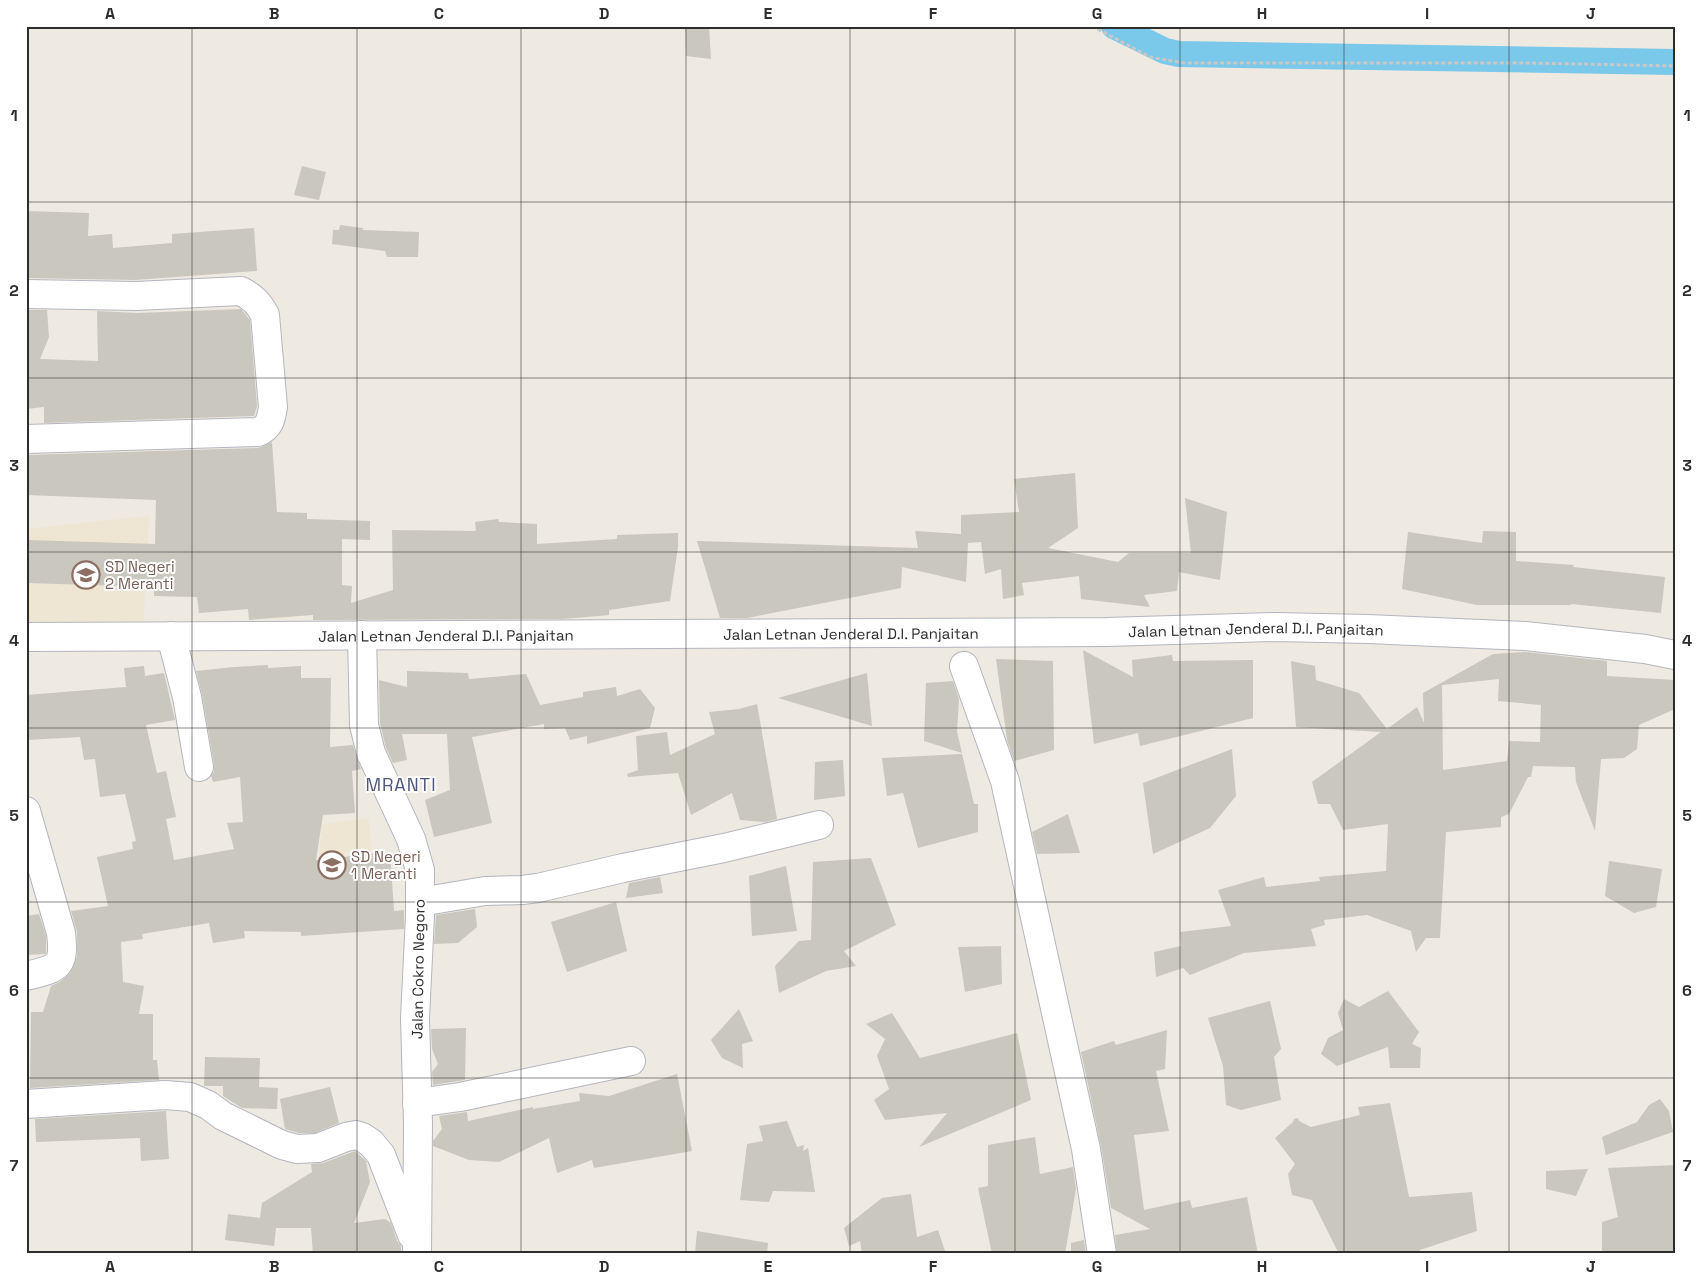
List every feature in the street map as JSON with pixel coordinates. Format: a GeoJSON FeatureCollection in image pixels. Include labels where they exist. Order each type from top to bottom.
{"type":"FeatureCollection","features":[{"type":"Feature","properties":{"kind":"street"},"geometry":{"type":"LineString","coordinates":[[26,294],[136,296],[241,291],[259,304],[265,315],[273,407],[271,420],[266,429],[258,432],[26,439]]}},
{"type":"Feature","properties":{"kind":"street","name":"Jalan Letnan Jenderal D.I. Panjaitan"},"geometry":{"type":"LineString","coordinates":[[26,637],[1097,632],[1276,627],[1524,636],[1675,655]]}},
{"type":"Feature","properties":{"kind":"street","name":"Jalan Cokro Negoro"},"geometry":{"type":"LineString","coordinates":[[362,635],[364,725],[370,753],[411,839],[420,870],[415,1018],[417,1250]]}},
{"type":"Feature","properties":{"kind":"street"},"geometry":{"type":"LineString","coordinates":[[171,636],[187,697],[199,767]]}},
{"type":"Feature","properties":{"kind":"street"},"geometry":{"type":"LineString","coordinates":[[964,666],[1005,781],[1086,1149],[1102,1254]]}},
{"type":"Feature","properties":{"kind":"street"},"geometry":{"type":"LineString","coordinates":[[26,976],[48,971],[62,958],[61,933],[28,823]]}},
{"type":"Feature","properties":{"kind":"street"},"geometry":{"type":"LineString","coordinates":[[420,902],[485,891],[538,888],[623,868],[724,848],[819,825]]}},
{"type":"Feature","properties":{"kind":"street"},"geometry":{"type":"LineString","coordinates":[[417,1103],[460,1097],[631,1061]]}},
{"type":"Feature","properties":{"kind":"street"},"geometry":{"type":"LineString","coordinates":[[26,1104],[166,1095],[190,1097],[208,1105],[223,1116],[282,1145],[297,1148],[318,1148],[346,1137],[356,1135],[362,1137],[371,1143],[381,1155],[417,1250]]}},
{"type":"Feature","properties":{"kind":"path"},"geometry":{"type":"LineString","coordinates":[[1092,26],[1150,57],[1184,62],[1530,63],[1675,66]]}},
{"type":"Feature","properties":{"kind":"shaded area","name":"SD Negeri 2 Meranti"},"geometry":{"type":"Polygon","coordinates":[[[149,516],[143,629],[26,621],[26,529],[149,516]]]}},
{"type":"Feature","properties":{"kind":"shaded area","name":"SD Negeri 1 Meranti"},"geometry":{"type":"Polygon","coordinates":[[[369,818],[371,851],[345,853],[345,890],[318,876],[322,824],[369,818]]]}},
{"type":"Feature","properties":{"kind":"building"},"geometry":{"type":"Polygon","coordinates":[[[685,26],[709,26],[711,59],[686,56],[685,26]]]}},
{"type":"Feature","properties":{"kind":"building"},"geometry":{"type":"Polygon","coordinates":[[[302,166],[326,172],[319,200],[294,195],[302,166]]]}},
{"type":"Feature","properties":{"kind":"building"},"geometry":{"type":"Polygon","coordinates":[[[26,211],[89,213],[88,236],[112,234],[113,248],[172,243],[172,234],[254,228],[257,271],[135,280],[26,278],[26,211]]]}},
{"type":"Feature","properties":{"kind":"building"},"geometry":{"type":"Polygon","coordinates":[[[340,225],[363,228],[363,230],[419,232],[418,257],[387,257],[385,251],[332,244],[333,230],[339,230],[340,225]]]}},
{"type":"Feature","properties":{"kind":"building"},"geometry":{"type":"Polygon","coordinates":[[[241,309],[250,320],[257,406],[254,416],[44,423],[44,407],[26,409],[26,310],[47,310],[49,337],[40,359],[98,361],[97,311],[137,313],[241,309]]]}},
{"type":"Feature","properties":{"kind":"building"},"geometry":{"type":"Polygon","coordinates":[[[272,442],[277,512],[307,513],[307,519],[370,521],[370,540],[342,539],[342,585],[352,586],[351,603],[393,590],[392,530],[476,531],[475,522],[498,519],[499,522],[537,524],[537,544],[617,539],[617,535],[678,533],[678,547],[670,601],[609,610],[609,615],[563,619],[313,620],[313,615],[249,620],[248,609],[199,613],[197,597],[154,596],[154,587],[26,583],[26,540],[155,544],[156,500],[26,495],[26,455],[258,448],[272,442]]]}},
{"type":"Feature","properties":{"kind":"building"},"geometry":{"type":"Polygon","coordinates":[[[1075,473],[1078,528],[1048,548],[1118,562],[1129,553],[1191,553],[1185,498],[1227,512],[1220,580],[1179,572],[1177,591],[1144,595],[1150,607],[1081,599],[1079,576],[1022,583],[1024,595],[1003,599],[1001,569],[985,574],[981,542],[968,543],[966,582],[902,567],[901,588],[747,618],[720,618],[697,541],[918,548],[915,531],[961,534],[961,515],[1019,512],[1014,479],[1075,473]]]}},
{"type":"Feature","properties":{"kind":"building"},"geometry":{"type":"Polygon","coordinates":[[[1483,531],[1516,532],[1516,561],[1574,565],[1573,567],[1665,577],[1661,613],[1571,604],[1477,605],[1402,589],[1408,532],[1482,543],[1483,531]]]}},
{"type":"Feature","properties":{"kind":"building"},"geometry":{"type":"Polygon","coordinates":[[[1083,650],[1133,677],[1132,660],[1172,655],[1173,661],[1253,660],[1253,718],[1140,746],[1138,733],[1094,744],[1083,650]]]}},
{"type":"Feature","properties":{"kind":"building"},"geometry":{"type":"Polygon","coordinates":[[[1525,652],[1607,661],[1607,676],[1675,680],[1675,709],[1639,725],[1637,749],[1624,758],[1601,759],[1595,831],[1576,782],[1575,767],[1533,766],[1531,777],[1528,777],[1509,814],[1501,817],[1501,827],[1446,832],[1440,938],[1426,938],[1416,952],[1411,931],[1367,915],[1324,920],[1325,925],[1311,929],[1316,946],[1244,953],[1190,975],[1183,968],[1156,977],[1154,952],[1181,946],[1180,932],[1231,926],[1218,890],[1264,877],[1266,887],[1320,881],[1319,877],[1386,871],[1388,824],[1343,830],[1330,804],[1318,804],[1312,782],[1381,732],[1296,727],[1291,661],[1315,666],[1316,680],[1359,693],[1387,729],[1417,707],[1424,723],[1423,693],[1493,654],[1525,652]],[[1499,679],[1442,685],[1443,770],[1507,761],[1509,741],[1540,742],[1541,705],[1498,701],[1499,679]]]}},
{"type":"Feature","properties":{"kind":"building"},"geometry":{"type":"Polygon","coordinates":[[[996,659],[1053,661],[1054,750],[1014,761],[1007,740],[996,659]]]}},
{"type":"Feature","properties":{"kind":"building"},"geometry":{"type":"Polygon","coordinates":[[[268,665],[268,668],[301,666],[301,678],[331,678],[330,747],[353,745],[361,769],[352,771],[355,813],[323,815],[316,860],[390,852],[394,911],[404,910],[404,929],[301,936],[301,932],[244,931],[245,938],[213,943],[209,923],[142,934],[143,939],[121,942],[123,982],[144,986],[139,1014],[153,1014],[153,1060],[157,1060],[159,1080],[30,1088],[31,1012],[43,1012],[51,986],[61,981],[70,973],[77,957],[77,932],[71,911],[108,906],[97,857],[133,849],[132,842],[136,841],[125,794],[100,797],[95,759],[84,760],[80,737],[26,740],[26,695],[126,687],[124,668],[144,666],[145,676],[164,673],[175,720],[146,725],[157,773],[166,771],[176,817],[166,819],[174,860],[234,849],[227,823],[243,822],[240,777],[213,782],[211,776],[214,772],[214,764],[202,694],[196,671],[268,665]]]}},
{"type":"Feature","properties":{"kind":"building"},"geometry":{"type":"Polygon","coordinates":[[[407,671],[468,673],[469,679],[526,674],[540,705],[583,697],[583,692],[616,687],[617,696],[640,689],[655,708],[650,728],[587,744],[587,736],[570,740],[565,728],[544,729],[544,724],[472,737],[492,823],[434,837],[425,800],[450,790],[447,734],[402,734],[407,760],[393,763],[386,748],[380,723],[379,680],[407,687],[407,671]]]}},
{"type":"Feature","properties":{"kind":"building"},"geometry":{"type":"Polygon","coordinates":[[[867,673],[872,726],[778,698],[867,673]]]}},
{"type":"Feature","properties":{"kind":"building"},"geometry":{"type":"Polygon","coordinates":[[[953,681],[959,699],[957,732],[962,753],[924,741],[926,683],[953,681]]]}},
{"type":"Feature","properties":{"kind":"building"},"geometry":{"type":"Polygon","coordinates":[[[757,704],[777,819],[765,822],[740,820],[732,793],[691,815],[678,773],[628,777],[627,774],[638,770],[636,736],[667,732],[670,755],[715,734],[709,712],[739,709],[757,704]]]}},
{"type":"Feature","properties":{"kind":"building"},"geometry":{"type":"Polygon","coordinates":[[[1232,749],[1236,796],[1210,828],[1153,854],[1143,783],[1232,749]]]}},
{"type":"Feature","properties":{"kind":"building"},"geometry":{"type":"Polygon","coordinates":[[[962,754],[974,804],[978,804],[978,832],[918,848],[903,793],[887,796],[882,758],[962,754]]]}},
{"type":"Feature","properties":{"kind":"building"},"geometry":{"type":"Polygon","coordinates":[[[843,760],[845,796],[814,800],[815,762],[843,760]]]}},
{"type":"Feature","properties":{"kind":"building"},"geometry":{"type":"Polygon","coordinates":[[[1068,814],[1080,853],[1037,854],[1032,832],[1068,814]]]}},
{"type":"Feature","properties":{"kind":"building"},"geometry":{"type":"Polygon","coordinates":[[[871,858],[896,925],[844,951],[856,966],[826,971],[779,993],[775,966],[799,941],[811,940],[813,862],[871,858]]]}},
{"type":"Feature","properties":{"kind":"building"},"geometry":{"type":"Polygon","coordinates":[[[1609,861],[1662,869],[1656,907],[1634,913],[1605,896],[1609,861]]]}},
{"type":"Feature","properties":{"kind":"building"},"geometry":{"type":"Polygon","coordinates":[[[786,866],[797,931],[752,936],[749,876],[786,866]]]}},
{"type":"Feature","properties":{"kind":"building"},"geometry":{"type":"Polygon","coordinates":[[[660,877],[663,893],[626,898],[629,883],[660,877]]]}},
{"type":"Feature","properties":{"kind":"building"},"geometry":{"type":"Polygon","coordinates":[[[616,902],[627,951],[567,972],[551,922],[616,902]]]}},
{"type":"Feature","properties":{"kind":"building"},"geometry":{"type":"Polygon","coordinates":[[[475,909],[477,927],[458,943],[434,944],[436,915],[475,909]]]}},
{"type":"Feature","properties":{"kind":"building"},"geometry":{"type":"Polygon","coordinates":[[[39,914],[46,936],[46,954],[26,955],[26,916],[39,914]]]}},
{"type":"Feature","properties":{"kind":"building"},"geometry":{"type":"Polygon","coordinates":[[[1001,946],[1002,984],[965,992],[958,947],[1001,946]]]}},
{"type":"Feature","properties":{"kind":"building"},"geometry":{"type":"Polygon","coordinates":[[[1388,991],[1419,1032],[1412,1044],[1421,1048],[1420,1068],[1390,1068],[1388,1047],[1337,1066],[1321,1054],[1328,1038],[1343,1030],[1338,1013],[1344,999],[1359,1007],[1388,991]]]}},
{"type":"Feature","properties":{"kind":"building"},"geometry":{"type":"Polygon","coordinates":[[[1270,1001],[1281,1049],[1274,1057],[1281,1100],[1241,1110],[1226,1105],[1223,1066],[1208,1018],[1270,1001]]]}},
{"type":"Feature","properties":{"kind":"building"},"geometry":{"type":"Polygon","coordinates":[[[739,1009],[753,1041],[742,1044],[743,1068],[722,1058],[711,1040],[739,1009]]]}},
{"type":"Feature","properties":{"kind":"building"},"geometry":{"type":"Polygon","coordinates":[[[892,1013],[920,1058],[1017,1033],[1031,1100],[919,1147],[947,1113],[885,1120],[874,1100],[889,1089],[877,1056],[885,1039],[866,1024],[892,1013]]]}},
{"type":"Feature","properties":{"kind":"building"},"geometry":{"type":"Polygon","coordinates":[[[466,1028],[465,1080],[433,1085],[432,1072],[438,1064],[432,1049],[431,1029],[466,1028]]]}},
{"type":"Feature","properties":{"kind":"building"},"geometry":{"type":"Polygon","coordinates":[[[1167,1030],[1165,1069],[1156,1071],[1169,1131],[1134,1135],[1144,1210],[1190,1200],[1192,1208],[1247,1197],[1258,1254],[1117,1254],[1115,1235],[1150,1229],[1111,1208],[1101,1146],[1081,1052],[1114,1041],[1116,1045],[1167,1030]]]}},
{"type":"Feature","properties":{"kind":"building"},"geometry":{"type":"Polygon","coordinates":[[[205,1057],[260,1058],[259,1087],[278,1088],[277,1109],[242,1108],[223,1096],[223,1086],[204,1086],[205,1057]]]}},
{"type":"Feature","properties":{"kind":"building"},"geometry":{"type":"Polygon","coordinates":[[[677,1074],[692,1151],[594,1168],[592,1160],[557,1173],[549,1138],[499,1162],[469,1160],[433,1146],[433,1141],[442,1129],[439,1116],[467,1112],[468,1121],[533,1107],[533,1109],[580,1101],[579,1093],[609,1096],[677,1074]]]}},
{"type":"Feature","properties":{"kind":"building"},"geometry":{"type":"Polygon","coordinates":[[[330,1087],[339,1123],[315,1133],[299,1133],[285,1129],[280,1099],[330,1087]]]}},
{"type":"Feature","properties":{"kind":"building"},"geometry":{"type":"Polygon","coordinates":[[[1660,1099],[1669,1111],[1673,1132],[1606,1155],[1602,1137],[1637,1122],[1649,1105],[1660,1099]]]}},
{"type":"Feature","properties":{"kind":"building"},"geometry":{"type":"Polygon","coordinates":[[[1390,1103],[1409,1197],[1472,1192],[1477,1231],[1420,1250],[1420,1254],[1339,1254],[1312,1200],[1292,1195],[1288,1174],[1295,1164],[1275,1138],[1294,1119],[1298,1118],[1299,1121],[1311,1127],[1360,1115],[1358,1107],[1390,1103]]]}},
{"type":"Feature","properties":{"kind":"building"},"geometry":{"type":"Polygon","coordinates":[[[166,1111],[169,1159],[141,1161],[140,1138],[36,1142],[35,1119],[166,1111]]]}},
{"type":"Feature","properties":{"kind":"building"},"geometry":{"type":"Polygon","coordinates":[[[787,1121],[797,1147],[804,1145],[803,1151],[808,1148],[815,1192],[773,1191],[769,1202],[740,1200],[747,1144],[763,1141],[759,1126],[787,1121]]]}},
{"type":"Feature","properties":{"kind":"building"},"geometry":{"type":"Polygon","coordinates":[[[1035,1137],[1040,1174],[1073,1167],[1076,1189],[1065,1254],[992,1254],[978,1188],[988,1186],[988,1145],[1035,1137]]]}},
{"type":"Feature","properties":{"kind":"building"},"geometry":{"type":"Polygon","coordinates":[[[355,1151],[366,1161],[370,1182],[354,1223],[385,1219],[391,1223],[397,1241],[401,1246],[401,1254],[313,1254],[311,1228],[276,1228],[274,1246],[225,1240],[228,1214],[260,1218],[262,1203],[312,1172],[311,1164],[323,1163],[355,1151]]]}},
{"type":"Feature","properties":{"kind":"building"},"geometry":{"type":"Polygon","coordinates":[[[1675,1165],[1675,1254],[1602,1254],[1602,1222],[1618,1217],[1608,1168],[1675,1165]]]}},
{"type":"Feature","properties":{"kind":"building"},"geometry":{"type":"Polygon","coordinates":[[[1588,1169],[1576,1196],[1546,1189],[1546,1171],[1588,1169]]]}},
{"type":"Feature","properties":{"kind":"building"},"geometry":{"type":"Polygon","coordinates":[[[911,1194],[917,1237],[938,1230],[946,1254],[862,1254],[860,1241],[849,1246],[844,1228],[882,1198],[911,1194]]]}},
{"type":"Feature","properties":{"kind":"building"},"geometry":{"type":"Polygon","coordinates":[[[697,1231],[768,1243],[767,1254],[695,1254],[697,1231]]]}},
{"type":"Feature","properties":{"kind":"building"},"geometry":{"type":"Polygon","coordinates":[[[1084,1240],[1086,1254],[1071,1254],[1071,1243],[1084,1240]]]}},
{"type":"Feature","properties":{"kind":"waterway"},"geometry":{"type":"LineString","coordinates":[[1114,26],[1165,51],[1179,54],[1675,62]]}},
{"type":"Feature","properties":{"kind":"place","name":"SD Negeri 2 Meranti"},"geometry":{"type":"Point","coordinates":[86,575]}},
{"type":"Feature","properties":{"kind":"place","name":"SD Negeri 1 Meranti"},"geometry":{"type":"Point","coordinates":[332,865]}},
{"type":"Feature","properties":{"kind":"district","name":"MRANTI"},"geometry":{"type":"Point","coordinates":[401,784]}}]}
